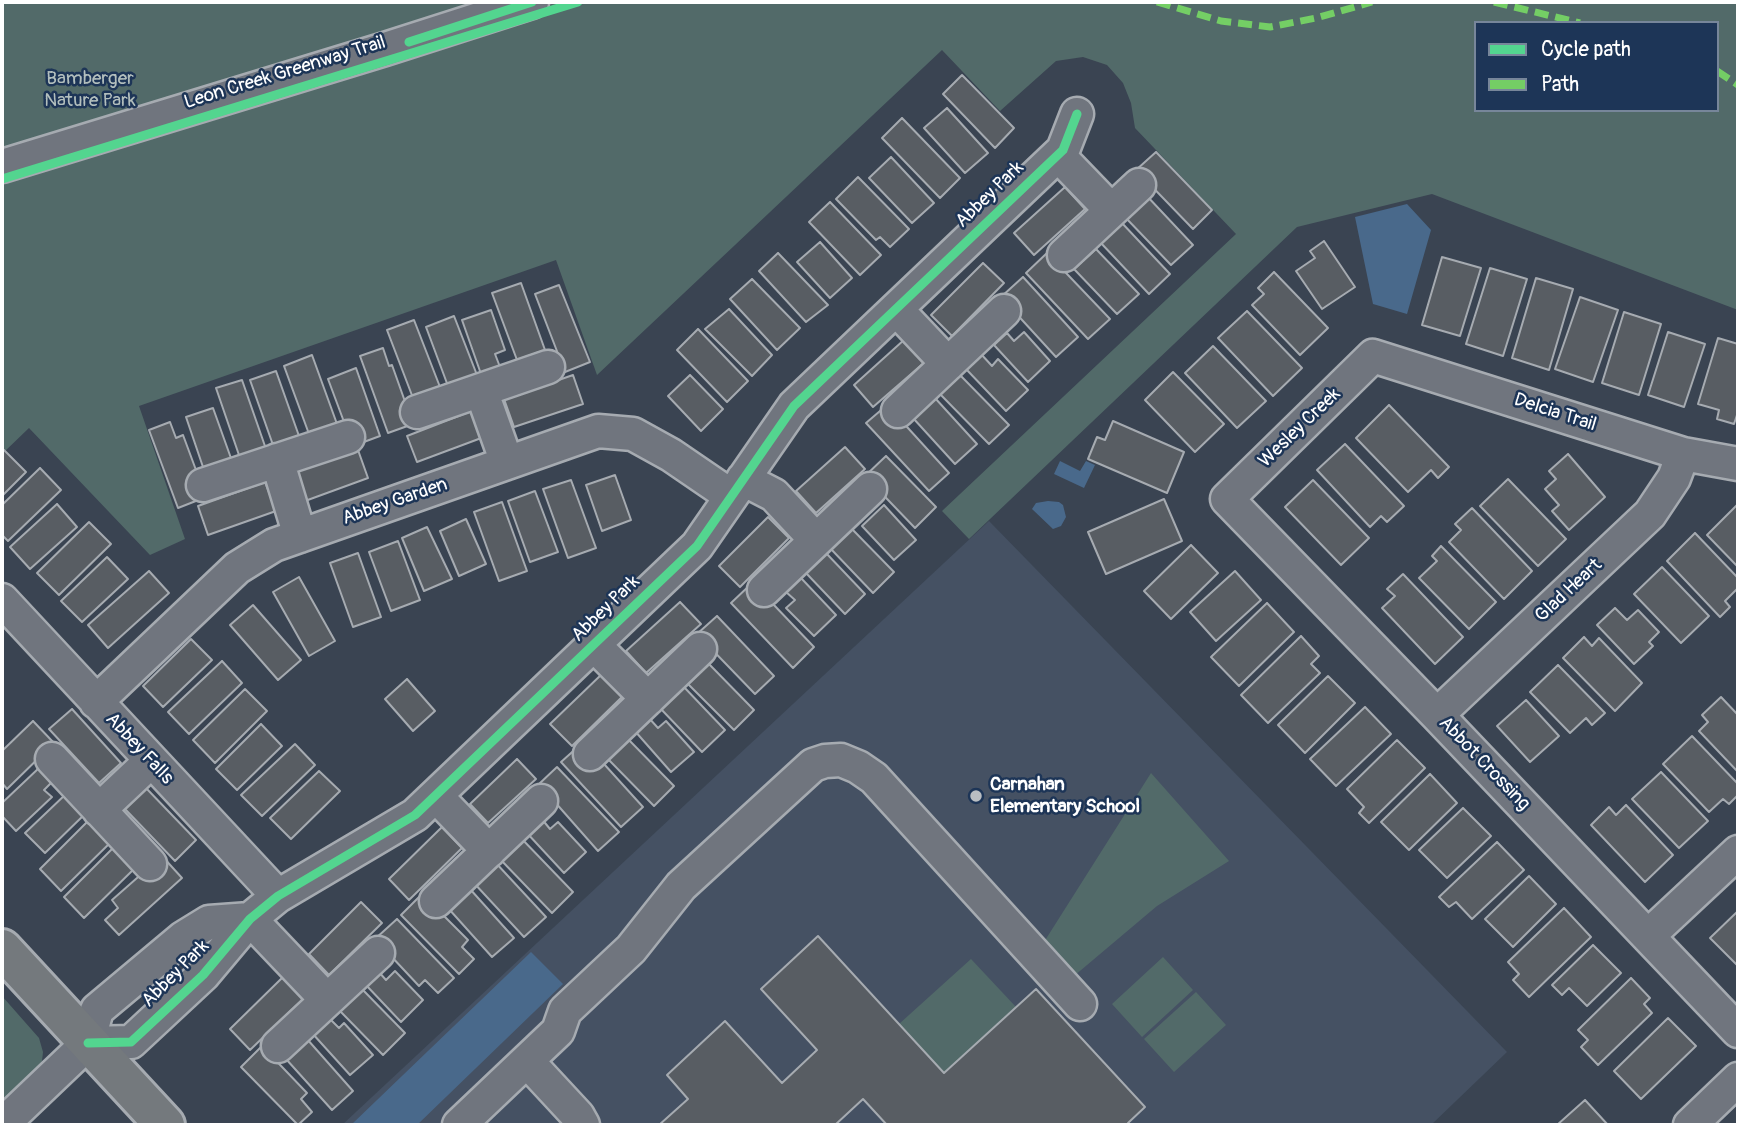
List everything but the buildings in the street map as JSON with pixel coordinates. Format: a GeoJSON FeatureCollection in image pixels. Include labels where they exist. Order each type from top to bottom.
{"type":"FeatureCollection","features":[{"type":"Feature","properties":{"kind":"main road"},"geometry":{"type":"LineString","coordinates":[[2,949],[165,1125]]}},
{"type":"Feature","properties":{"kind":"street"},"geometry":{"type":"LineString","coordinates":[[2,166],[532,2]]}},
{"type":"Feature","properties":{"kind":"street","name":"Abbey Park"},"geometry":{"type":"LineString","coordinates":[[250,919],[209,922],[183,938],[97,1010],[88,1044],[131,1042],[203,975],[250,919],[278,896],[415,815],[436,796],[697,546],[794,406],[1063,150],[1077,114]]}},
{"type":"Feature","properties":{"kind":"street"},"geometry":{"type":"LineString","coordinates":[[1058,155],[1111,210]]}},
{"type":"Feature","properties":{"kind":"street"},"geometry":{"type":"LineString","coordinates":[[1064,255],[1139,185]]}},
{"type":"Feature","properties":{"kind":"street"},"geometry":{"type":"LineString","coordinates":[[896,309],[948,364]]}},
{"type":"Feature","properties":{"kind":"street"},"geometry":{"type":"LineString","coordinates":[[898,411],[1004,311]]}},
{"type":"Feature","properties":{"kind":"street","name":"Delcia Trail"},"geometry":{"type":"LineString","coordinates":[[1373,356],[1683,454],[1738,464]]}},
{"type":"Feature","properties":{"kind":"street","name":"Wesley Creek"},"geometry":{"type":"LineString","coordinates":[[1227,499],[1373,356]]}},
{"type":"Feature","properties":{"kind":"street"},"geometry":{"type":"LineString","coordinates":[[417,412],[548,366]]}},
{"type":"Feature","properties":{"kind":"street"},"geometry":{"type":"LineString","coordinates":[[481,390],[507,463]]}},
{"type":"Feature","properties":{"kind":"street","name":"Abbey Garden"},"geometry":{"type":"LineString","coordinates":[[96,702],[237,568],[274,545],[598,430],[633,435],[737,487],[774,495],[816,540]]}},
{"type":"Feature","properties":{"kind":"street"},"geometry":{"type":"LineString","coordinates":[[203,485],[348,437]]}},
{"type":"Feature","properties":{"kind":"street","name":"Glad Heart"},"geometry":{"type":"LineString","coordinates":[[1437,715],[1650,514],[1674,478],[1683,454]]}},
{"type":"Feature","properties":{"kind":"street"},"geometry":{"type":"LineString","coordinates":[[277,460],[300,536]]}},
{"type":"Feature","properties":{"kind":"street"},"geometry":{"type":"LineString","coordinates":[[764,590],[870,489]]}},
{"type":"Feature","properties":{"kind":"street","name":"Abbot Crossing"},"geometry":{"type":"LineString","coordinates":[[1227,499],[1738,1031]]}},
{"type":"Feature","properties":{"kind":"street","name":"Abbey Falls"},"geometry":{"type":"LineString","coordinates":[[2,600],[278,896]]}},
{"type":"Feature","properties":{"kind":"street"},"geometry":{"type":"LineString","coordinates":[[594,645],[648,699]]}},
{"type":"Feature","properties":{"kind":"street"},"geometry":{"type":"LineString","coordinates":[[590,754],[700,649]]}},
{"type":"Feature","properties":{"kind":"street"},"geometry":{"type":"LineString","coordinates":[[52,759],[150,864]]}},
{"type":"Feature","properties":{"kind":"street"},"geometry":{"type":"LineString","coordinates":[[458,1125],[558,1031],[565,1011],[631,949],[681,886],[813,765],[825,761],[841,760],[874,778],[1080,1004]]}},
{"type":"Feature","properties":{"kind":"street"},"geometry":{"type":"LineString","coordinates":[[99,810],[151,761]]}},
{"type":"Feature","properties":{"kind":"street"},"geometry":{"type":"LineString","coordinates":[[436,796],[488,851]]}},
{"type":"Feature","properties":{"kind":"street"},"geometry":{"type":"LineString","coordinates":[[436,901],[541,801]]}},
{"type":"Feature","properties":{"kind":"street"},"geometry":{"type":"LineString","coordinates":[[1648,936],[1738,852]]}},
{"type":"Feature","properties":{"kind":"street"},"geometry":{"type":"LineString","coordinates":[[250,919],[327,1000]]}},
{"type":"Feature","properties":{"kind":"street"},"geometry":{"type":"LineString","coordinates":[[278,1046],[378,953]]}},
{"type":"Feature","properties":{"kind":"street"},"geometry":{"type":"LineString","coordinates":[[151,965],[180,996]]}},
{"type":"Feature","properties":{"kind":"street"},"geometry":{"type":"LineString","coordinates":[[2,1125],[88,1044]]}},
{"type":"Feature","properties":{"kind":"street"},"geometry":{"type":"LineString","coordinates":[[527,1061],[578,1116],[583,1125]]}},
{"type":"Feature","properties":{"kind":"street"},"geometry":{"type":"LineString","coordinates":[[1690,1125],[1738,1079]]}},
{"type":"Feature","properties":{"kind":"shaded area","name":"Carnahan Elementary School"},"geometry":{"type":"Polygon","coordinates":[[[989,521],[1507,1052],[1431,1125],[342,1125],[989,521]]]}},
{"type":"Feature","properties":{"kind":"green space","name":"Bamberger Nature Park"},"geometry":{"type":"Polygon","coordinates":[[[2,2],[1738,2],[1738,310],[1432,194],[1297,227],[969,539],[942,511],[1236,234],[1135,128],[1131,103],[1123,83],[1107,65],[1083,57],[1056,61],[1000,111],[942,50],[597,375],[556,260],[139,406],[185,539],[150,555],[29,428],[2,454],[2,2]]]}},
{"type":"Feature","properties":{"kind":"green space"},"geometry":{"type":"Polygon","coordinates":[[[1151,773],[1229,861],[1157,906],[1074,976],[1044,942],[1151,773]]]}},
{"type":"Feature","properties":{"kind":"green space"},"geometry":{"type":"Polygon","coordinates":[[[1163,957],[1193,990],[1142,1037],[1112,1004],[1163,957]]]}},
{"type":"Feature","properties":{"kind":"green space"},"geometry":{"type":"Polygon","coordinates":[[[971,959],[1016,1007],[944,1073],[899,1024],[971,959]]]}},
{"type":"Feature","properties":{"kind":"green space"},"geometry":{"type":"Polygon","coordinates":[[[1196,992],[1226,1025],[1174,1072],[1144,1039],[1196,992]]]}},
{"type":"Feature","properties":{"kind":"green space"},"geometry":{"type":"Polygon","coordinates":[[[2,996],[39,1038],[43,1052],[37,1070],[2,1103],[2,996]]]}},
{"type":"Feature","properties":{"kind":"water"},"geometry":{"type":"Polygon","coordinates":[[[1407,204],[1431,230],[1407,314],[1373,304],[1355,217],[1407,204]]]}},
{"type":"Feature","properties":{"kind":"water"},"geometry":{"type":"Polygon","coordinates":[[[1060,461],[1080,471],[1086,461],[1095,465],[1084,488],[1054,474],[1060,461]]]}},
{"type":"Feature","properties":{"kind":"water"},"geometry":{"type":"Polygon","coordinates":[[[1048,501],[1063,505],[1066,517],[1061,526],[1053,529],[1032,509],[1036,503],[1048,501]]]}},
{"type":"Feature","properties":{"kind":"water"},"geometry":{"type":"Polygon","coordinates":[[[531,952],[563,984],[417,1125],[351,1125],[531,952]]]}},
{"type":"Feature","properties":{"kind":"marked path"},"geometry":{"type":"LineString","coordinates":[[1157,2],[1221,21],[1270,27],[1316,18],[1372,2]]}},
{"type":"Feature","properties":{"kind":"marked path"},"geometry":{"type":"LineString","coordinates":[[1494,2],[1572,21]]}},
{"type":"Feature","properties":{"kind":"marked path"},"geometry":{"type":"LineString","coordinates":[[1719,72],[1738,85]]}},
{"type":"Feature","properties":{"kind":"cycle path"},"geometry":{"type":"LineString","coordinates":[[409,42],[532,2]]}},
{"type":"Feature","properties":{"kind":"cycle path","name":"Leon Creek Greenway Trail"},"geometry":{"type":"LineString","coordinates":[[2,179],[578,2]]}},
{"type":"Feature","properties":{"kind":"cycle path"},"geometry":{"type":"LineString","coordinates":[[88,1043],[131,1042],[203,975],[250,919],[278,896],[415,815],[697,546],[794,406],[1063,150],[1077,114]]}},
{"type":"Feature","properties":{"kind":"place","name":"Carnahan Elementary School"},"geometry":{"type":"Point","coordinates":[976,796]}}]}
